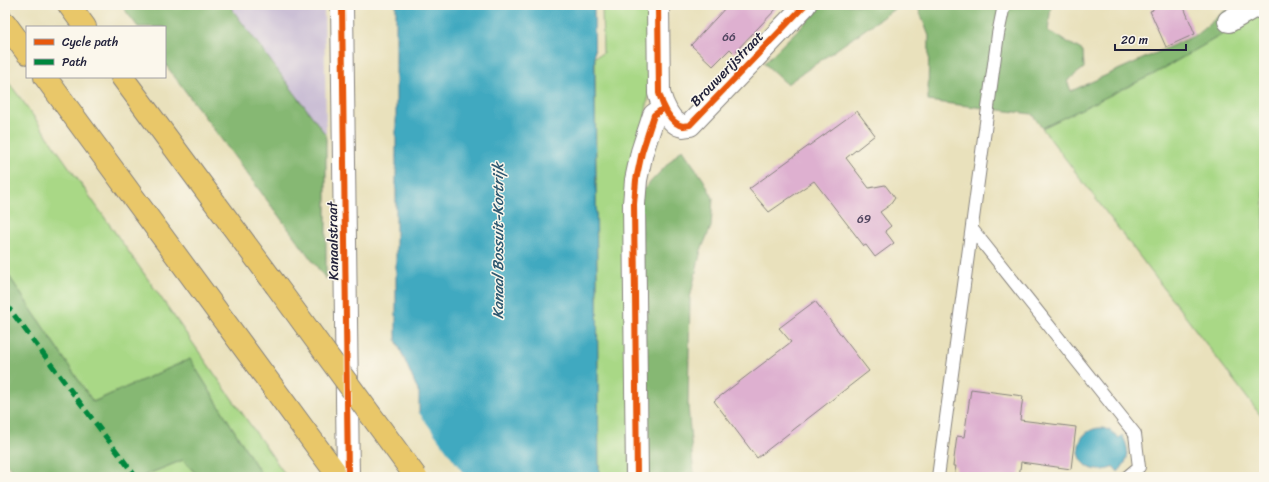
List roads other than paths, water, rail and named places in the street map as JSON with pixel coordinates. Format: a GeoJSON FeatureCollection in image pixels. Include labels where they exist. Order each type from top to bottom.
{"type":"FeatureCollection","features":[{"type":"Feature","properties":{"kind":"highway"},"geometry":{"type":"LineString","coordinates":[[69,5],[84,26]]}},
{"type":"Feature","properties":{"kind":"highway"},"geometry":{"type":"LineString","coordinates":[[5,23],[26,52]]}},
{"type":"Feature","properties":{"kind":"highway"},"geometry":{"type":"LineString","coordinates":[[46,78],[340,477]]}},
{"type":"Feature","properties":{"kind":"highway"},"geometry":{"type":"LineString","coordinates":[[123,78],[416,477]]}},
{"type":"Feature","properties":{"kind":"street","name":"Kanaalstraat"},"geometry":{"type":"LineString","coordinates":[[342,5],[348,477]]}},
{"type":"Feature","properties":{"kind":"street"},"geometry":{"type":"LineString","coordinates":[[637,477],[634,198],[636,180],[644,144],[654,115],[664,108],[660,93],[658,5]]}},
{"type":"Feature","properties":{"kind":"street","name":"Brouwerijstraat"},"geometry":{"type":"LineString","coordinates":[[664,108],[674,122],[683,126],[690,125],[805,5]]}},
{"type":"Feature","properties":{"kind":"street"},"geometry":{"type":"LineString","coordinates":[[1229,21],[1257,5]]}},
{"type":"Feature","properties":{"kind":"lane"},"geometry":{"type":"LineString","coordinates":[[938,477],[998,34],[1004,5]]}},
{"type":"Feature","properties":{"kind":"lane"},"geometry":{"type":"LineString","coordinates":[[972,229],[1135,434],[1139,467],[1127,477]]}},
{"type":"Feature","properties":{"kind":"water","name":"Kanaal Bossuit-Kortrijk"},"geometry":{"type":"Polygon","coordinates":[[[396,5],[594,5],[599,477],[419,477],[419,393],[396,340],[396,5]]]}},
{"type":"Feature","properties":{"kind":"water"},"geometry":{"type":"Polygon","coordinates":[[[1097,428],[1103,428],[1111,431],[1119,438],[1122,435],[1126,445],[1128,454],[1127,459],[1118,472],[1114,467],[1102,470],[1092,469],[1085,464],[1080,457],[1080,441],[1085,434],[1097,428]]]}}]}
